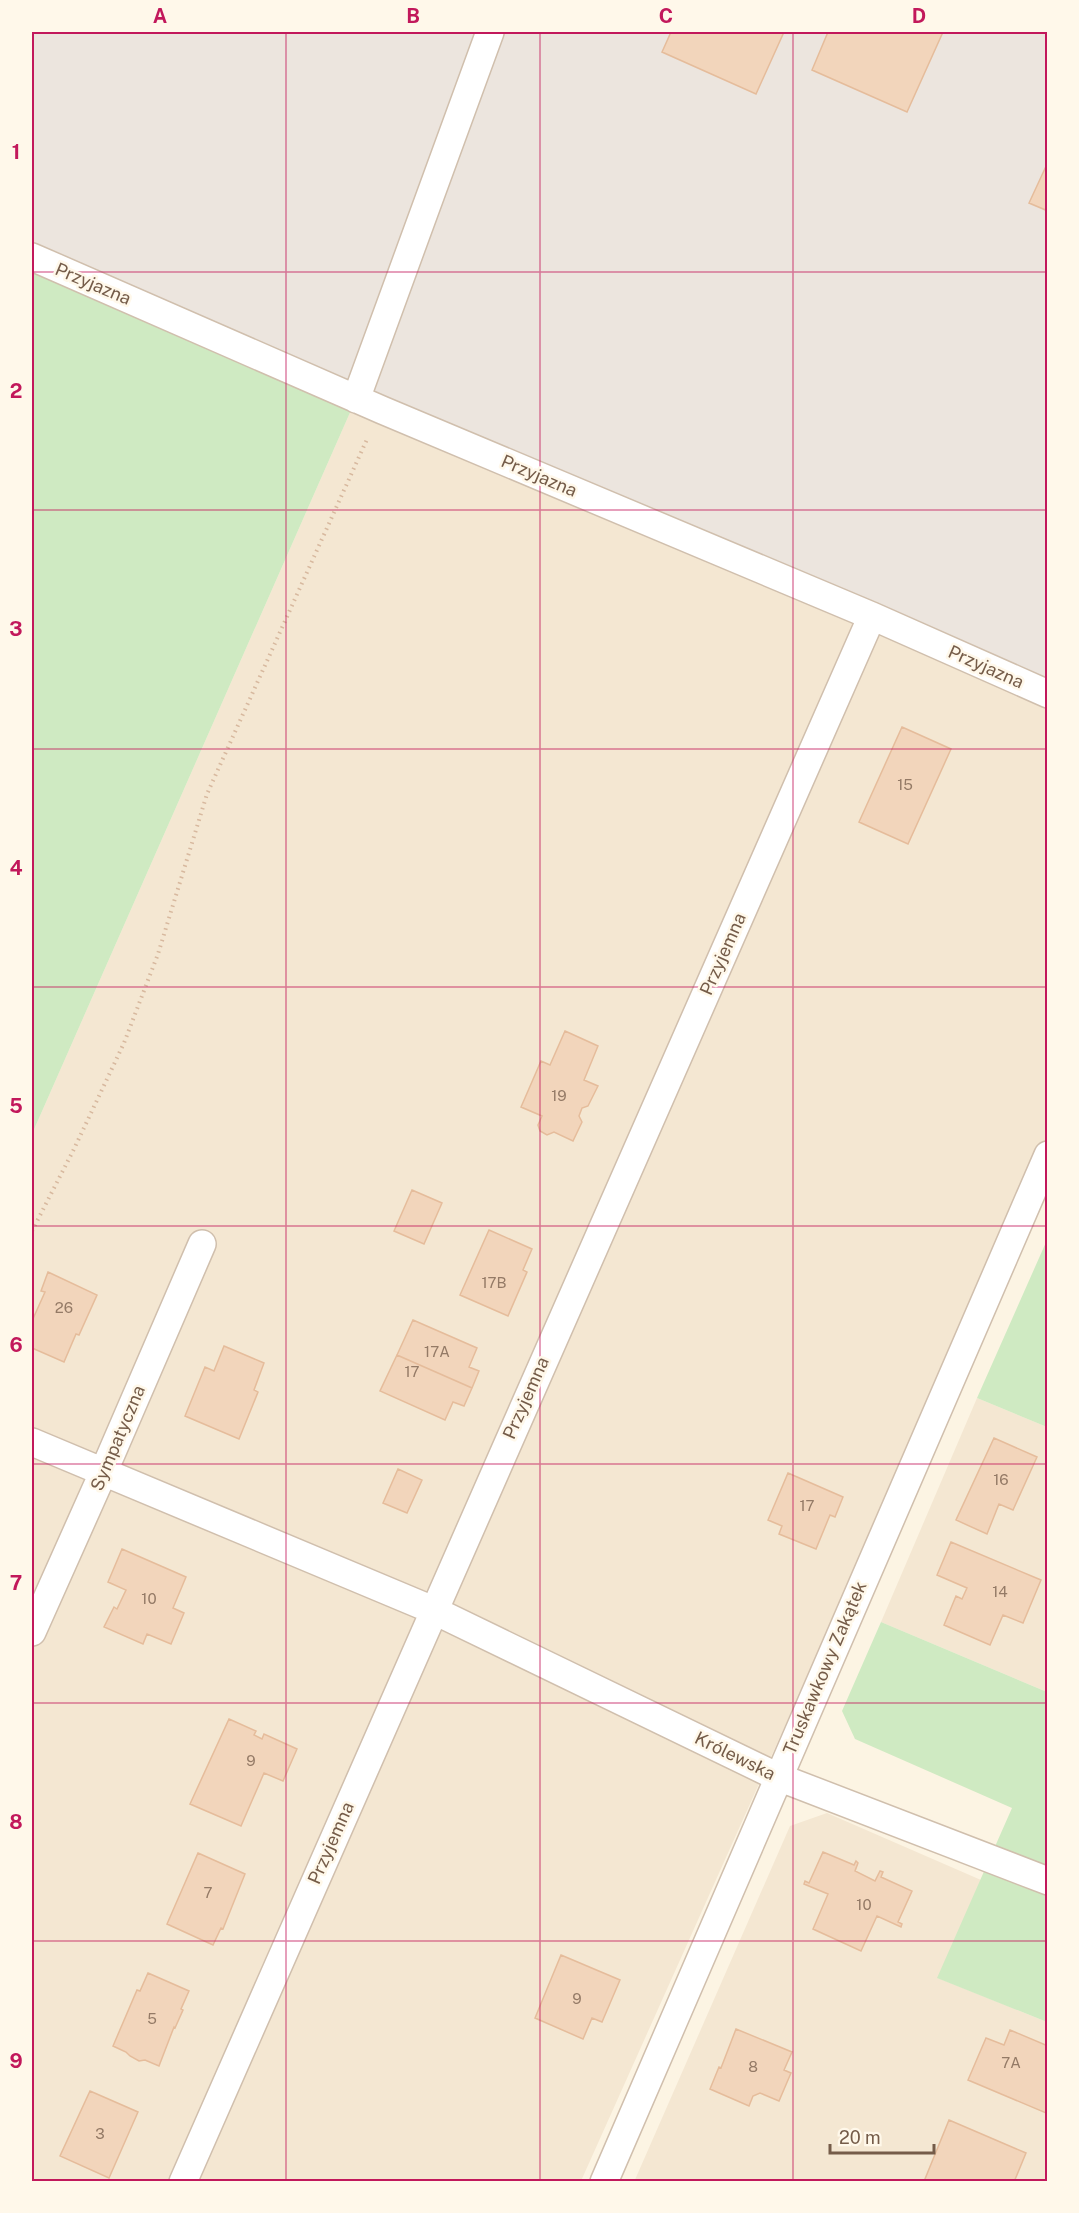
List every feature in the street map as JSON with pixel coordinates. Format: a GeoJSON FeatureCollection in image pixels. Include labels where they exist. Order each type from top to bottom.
{"type":"FeatureCollection","features":[{"type":"Feature","properties":{"kind":"street"},"geometry":{"type":"LineString","coordinates":[[357,399],[490,32]]}},
{"type":"Feature","properties":{"kind":"street","name":"Przyjazna"},"geometry":{"type":"LineString","coordinates":[[32,257],[382,410],[872,616],[1047,694]]}},
{"type":"Feature","properties":{"kind":"street","name":"Przyjemna"},"geometry":{"type":"LineString","coordinates":[[183,2181],[872,616]]}},
{"type":"Feature","properties":{"kind":"street","name":"Truskawkowy Zakątek"},"geometry":{"type":"LineString","coordinates":[[604,2181],[1047,1155]]}},
{"type":"Feature","properties":{"kind":"street","name":"Sympatyczna"},"geometry":{"type":"LineString","coordinates":[[32,1632],[202,1244]]}},
{"type":"Feature","properties":{"kind":"street","name":"Królewska"},"geometry":{"type":"LineString","coordinates":[[32,1442],[433,1610],[778,1777],[1047,1881]]}},
{"type":"Feature","properties":{"kind":"path"},"geometry":{"type":"LineString","coordinates":[[32,1231],[124,1043],[158,954],[207,794],[364,444],[382,410]]}},
{"type":"Feature","properties":{"kind":"shaded area"},"geometry":{"type":"Polygon","coordinates":[[[32,32],[1047,32],[1047,693],[32,254],[32,32]]]}},
{"type":"Feature","properties":{"kind":"shaded area"},"geometry":{"type":"Polygon","coordinates":[[[356,399],[1047,694],[1047,1141],[581,2181],[32,2182],[32,1134],[356,399]]]}},
{"type":"Feature","properties":{"kind":"shaded area"},"geometry":{"type":"Polygon","coordinates":[[[977,1398],[1047,1427],[1047,1692],[881,1622],[977,1398]]]}},
{"type":"Feature","properties":{"kind":"shaded area"},"geometry":{"type":"Polygon","coordinates":[[[827,1813],[981,1880],[938,1978],[1047,2022],[1048,2176],[1045,2181],[634,2182],[790,1826],[827,1813]]]}},
{"type":"Feature","properties":{"kind":"green space"},"geometry":{"type":"Polygon","coordinates":[[[32,257],[356,399],[32,1134],[32,257]]]}},
{"type":"Feature","properties":{"kind":"green space"},"geometry":{"type":"Polygon","coordinates":[[[1047,1240],[1048,1427],[977,1398],[1047,1240]]]}},
{"type":"Feature","properties":{"kind":"green space"},"geometry":{"type":"Polygon","coordinates":[[[881,1622],[1047,1692],[1047,2022],[937,1978],[1012,1808],[855,1739],[842,1711],[881,1622]]]}},
{"type":"Feature","properties":{"kind":"building"},"geometry":{"type":"Polygon","coordinates":[[[671,32],[784,32],[756,94],[662,52],[671,32]]]}},
{"type":"Feature","properties":{"kind":"building"},"geometry":{"type":"Polygon","coordinates":[[[828,32],[943,32],[907,112],[812,70],[828,32]]]}},
{"type":"Feature","properties":{"kind":"building"},"geometry":{"type":"Polygon","coordinates":[[[1048,162],[1048,211],[1029,203],[1048,162]]]}},
{"type":"Feature","properties":{"kind":"building"},"geometry":{"type":"Polygon","coordinates":[[[902,727],[951,749],[908,844],[859,822],[902,727]]]}},
{"type":"Feature","properties":{"kind":"building"},"geometry":{"type":"Polygon","coordinates":[[[565,1031],[598,1046],[584,1080],[598,1086],[588,1106],[582,1108],[579,1116],[582,1122],[573,1141],[554,1132],[547,1135],[540,1131],[538,1125],[542,1116],[521,1107],[541,1061],[550,1065],[565,1031]]]}},
{"type":"Feature","properties":{"kind":"building"},"geometry":{"type":"Polygon","coordinates":[[[412,1190],[442,1203],[424,1244],[394,1231],[412,1190]]]}},
{"type":"Feature","properties":{"kind":"building"},"geometry":{"type":"Polygon","coordinates":[[[489,1230],[532,1249],[523,1270],[527,1272],[508,1316],[460,1295],[489,1230]]]}},
{"type":"Feature","properties":{"kind":"building"},"geometry":{"type":"Polygon","coordinates":[[[48,1272],[97,1295],[64,1362],[32,1348],[32,1321],[45,1292],[41,1291],[48,1272]]]}},
{"type":"Feature","properties":{"kind":"building"},"geometry":{"type":"Polygon","coordinates":[[[413,1320],[477,1348],[469,1367],[479,1371],[472,1388],[397,1355],[413,1320]]]}},
{"type":"Feature","properties":{"kind":"building"},"geometry":{"type":"Polygon","coordinates":[[[224,1346],[264,1363],[254,1390],[258,1392],[239,1439],[185,1416],[205,1367],[214,1371],[224,1346]]]}},
{"type":"Feature","properties":{"kind":"building"},"geometry":{"type":"Polygon","coordinates":[[[397,1355],[472,1388],[464,1406],[453,1402],[445,1420],[380,1391],[397,1355]]]}},
{"type":"Feature","properties":{"kind":"building"},"geometry":{"type":"Polygon","coordinates":[[[994,1438],[1037,1457],[1013,1510],[999,1504],[987,1534],[956,1520],[994,1438]]]}},
{"type":"Feature","properties":{"kind":"building"},"geometry":{"type":"Polygon","coordinates":[[[398,1469],[422,1480],[407,1513],[383,1503],[398,1469]]]}},
{"type":"Feature","properties":{"kind":"building"},"geometry":{"type":"Polygon","coordinates":[[[788,1473],[843,1497],[835,1517],[830,1515],[816,1549],[779,1534],[782,1526],[768,1520],[788,1473]]]}},
{"type":"Feature","properties":{"kind":"building"},"geometry":{"type":"Polygon","coordinates":[[[951,1542],[1041,1580],[1023,1623],[1003,1615],[990,1645],[944,1625],[956,1596],[962,1599],[967,1588],[937,1575],[951,1542]]]}},
{"type":"Feature","properties":{"kind":"building"},"geometry":{"type":"Polygon","coordinates":[[[122,1549],[186,1577],[173,1608],[184,1613],[171,1644],[147,1634],[143,1644],[104,1627],[114,1607],[117,1609],[126,1590],[108,1582],[122,1549]]]}},
{"type":"Feature","properties":{"kind":"building"},"geometry":{"type":"Polygon","coordinates":[[[229,1719],[256,1731],[254,1735],[262,1739],[264,1734],[297,1749],[283,1781],[264,1773],[241,1826],[190,1804],[229,1719]]]}},
{"type":"Feature","properties":{"kind":"building"},"geometry":{"type":"Polygon","coordinates":[[[823,1852],[854,1865],[856,1861],[858,1863],[855,1871],[875,1881],[880,1871],[883,1872],[881,1877],[912,1891],[898,1922],[902,1924],[901,1927],[877,1916],[861,1951],[813,1929],[828,1894],[804,1884],[805,1881],[809,1883],[823,1852]]]}},
{"type":"Feature","properties":{"kind":"building"},"geometry":{"type":"Polygon","coordinates":[[[198,1853],[245,1874],[223,1929],[221,1928],[213,1945],[167,1924],[198,1853]]]}},
{"type":"Feature","properties":{"kind":"building"},"geometry":{"type":"Polygon","coordinates":[[[561,1955],[620,1980],[602,2022],[592,2018],[583,2039],[535,2018],[561,1955]]]}},
{"type":"Feature","properties":{"kind":"building"},"geometry":{"type":"Polygon","coordinates":[[[148,1973],[189,1991],[159,2066],[145,2060],[139,2061],[113,2046],[137,1990],[140,1991],[148,1973]]]}},
{"type":"Feature","properties":{"kind":"building"},"geometry":{"type":"Polygon","coordinates":[[[736,2029],[792,2052],[784,2070],[791,2073],[779,2101],[760,2093],[753,2096],[749,2106],[710,2089],[736,2029]]]}},
{"type":"Feature","properties":{"kind":"building"},"geometry":{"type":"Polygon","coordinates":[[[1010,2030],[1048,2046],[1046,2113],[968,2080],[986,2038],[1004,2045],[1010,2030]]]}},
{"type":"Feature","properties":{"kind":"building"},"geometry":{"type":"Polygon","coordinates":[[[90,2091],[138,2112],[109,2178],[60,2156],[90,2091]]]}},
{"type":"Feature","properties":{"kind":"building"},"geometry":{"type":"Polygon","coordinates":[[[949,2120],[1026,2153],[1014,2182],[931,2182],[925,2179],[949,2120]]]}}]}
